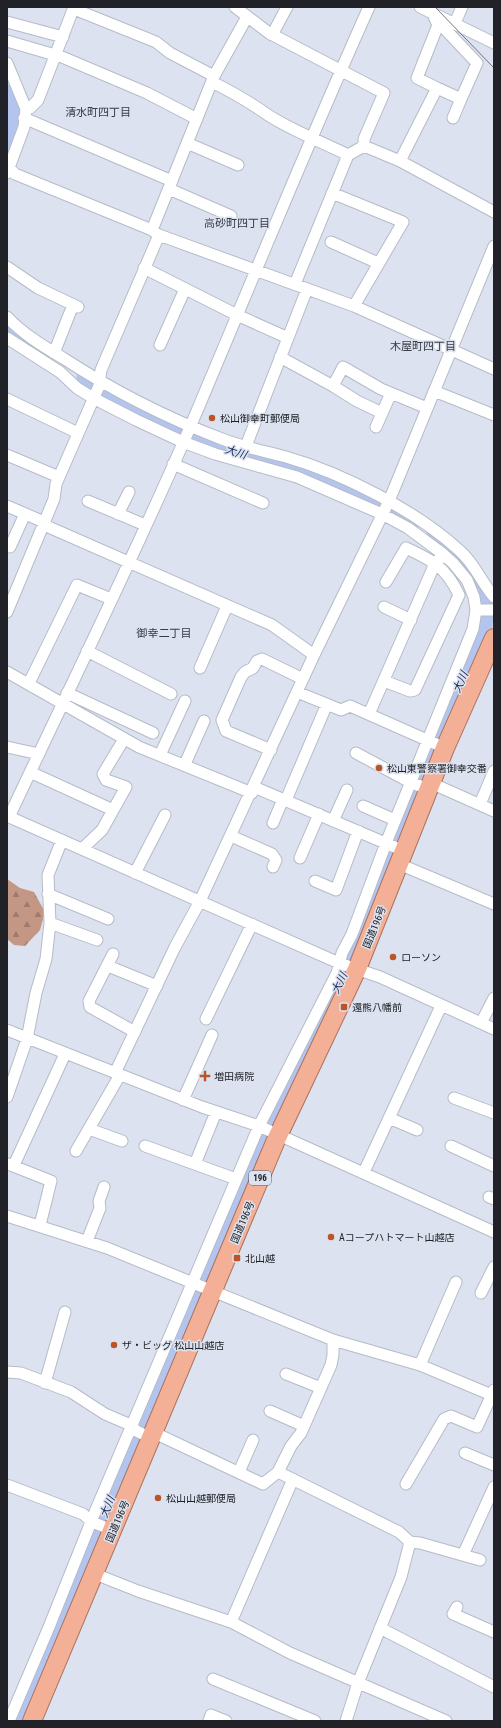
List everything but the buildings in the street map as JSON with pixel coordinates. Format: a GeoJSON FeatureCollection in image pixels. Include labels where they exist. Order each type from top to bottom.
{"type":"FeatureCollection","features":[{"type":"Feature","properties":{"kind":"highway","name":"国道196号"},"geometry":{"type":"LineString","coordinates":[[36,1720],[58,1631],[95,1574],[100,1525],[139,1431],[267,1130],[348,966],[396,851],[422,785],[436,744],[494,638]]}},
{"type":"Feature","properties":{"kind":"street"},"geometry":{"type":"LineString","coordinates":[[272,35],[287,7]]}},
{"type":"Feature","properties":{"kind":"street"},"geometry":{"type":"LineString","coordinates":[[369,7],[311,136],[256,270],[173,464],[129,562],[39,754],[8,816],[348,966],[380,977],[494,1029]]}},
{"type":"Feature","properties":{"kind":"street"},"geometry":{"type":"LineString","coordinates":[[420,7],[494,43]]}},
{"type":"Feature","properties":{"kind":"street"},"geometry":{"type":"LineString","coordinates":[[455,23],[462,7]]}},
{"type":"Feature","properties":{"kind":"street"},"geometry":{"type":"LineString","coordinates":[[25,113],[38,100],[74,8],[156,42],[170,53],[258,107],[264,113],[348,154]]}},
{"type":"Feature","properties":{"kind":"street"},"geometry":{"type":"LineString","coordinates":[[7,612],[44,524],[59,478],[96,390],[101,370],[144,268],[170,185],[213,79],[243,11],[272,35],[384,93],[364,138],[364,146]]}},
{"type":"Feature","properties":{"kind":"street"},"geometry":{"type":"LineString","coordinates":[[432,12],[438,24],[444,28],[477,63],[453,118]]}},
{"type":"Feature","properties":{"kind":"street"},"geometry":{"type":"LineString","coordinates":[[7,22],[63,37]]}},
{"type":"Feature","properties":{"kind":"street"},"geometry":{"type":"LineString","coordinates":[[438,24],[417,78],[461,99]]}},
{"type":"Feature","properties":{"kind":"street"},"geometry":{"type":"LineString","coordinates":[[7,41],[56,55],[147,93],[197,119]]}},
{"type":"Feature","properties":{"kind":"street"},"geometry":{"type":"LineString","coordinates":[[7,63],[25,113],[24,127],[8,171],[156,233],[354,306],[494,369]]}},
{"type":"Feature","properties":{"kind":"street"},"geometry":{"type":"LineString","coordinates":[[400,161],[437,88]]}},
{"type":"Feature","properties":{"kind":"street"},"geometry":{"type":"LineString","coordinates":[[25,113],[231,216]]}},
{"type":"Feature","properties":{"kind":"street"},"geometry":{"type":"LineString","coordinates":[[187,143],[238,165]]}},
{"type":"Feature","properties":{"kind":"street"},"geometry":{"type":"LineString","coordinates":[[295,284],[348,154],[364,146],[400,161],[494,212]]}},
{"type":"Feature","properties":{"kind":"street"},"geometry":{"type":"LineString","coordinates":[[332,193],[403,222],[354,306]]}},
{"type":"Feature","properties":{"kind":"street"},"geometry":{"type":"LineString","coordinates":[[331,242],[378,263]]}},
{"type":"Feature","properties":{"kind":"street"},"geometry":{"type":"LineString","coordinates":[[76,1151],[117,1074],[157,986],[200,901],[253,790],[314,655],[386,508],[494,246]]}},
{"type":"Feature","properties":{"kind":"street"},"geometry":{"type":"LineString","coordinates":[[7,266],[38,288],[75,306],[54,352]]}},
{"type":"Feature","properties":{"kind":"street"},"geometry":{"type":"LineString","coordinates":[[144,268],[236,315],[288,338]]}},
{"type":"Feature","properties":{"kind":"street"},"geometry":{"type":"LineString","coordinates":[[160,345],[184,289]]}},
{"type":"Feature","properties":{"kind":"street"},"geometry":{"type":"LineString","coordinates":[[246,446],[307,289]]}},
{"type":"Feature","properties":{"kind":"street"},"geometry":{"type":"LineString","coordinates":[[7,317],[20,330],[54,352],[96,390],[186,434],[234,460],[297,477],[386,508]]}},
{"type":"Feature","properties":{"kind":"street"},"geometry":{"type":"LineString","coordinates":[[7,338],[60,372],[77,388],[96,390],[186,434],[223,439],[286,457],[332,474],[386,508],[445,552],[467,580],[474,598],[485,610],[473,629],[436,744],[350,706],[341,710],[297,692]]}},
{"type":"Feature","properties":{"kind":"street"},"geometry":{"type":"LineString","coordinates":[[280,357],[382,414]]}},
{"type":"Feature","properties":{"kind":"street"},"geometry":{"type":"LineString","coordinates":[[333,386],[343,366],[391,394],[427,408]]}},
{"type":"Feature","properties":{"kind":"street"},"geometry":{"type":"LineString","coordinates":[[434,391],[494,415]]}},
{"type":"Feature","properties":{"kind":"street"},"geometry":{"type":"LineString","coordinates":[[376,427],[391,394]]}},
{"type":"Feature","properties":{"kind":"street"},"geometry":{"type":"LineString","coordinates":[[7,399],[78,433]]}},
{"type":"Feature","properties":{"kind":"street"},"geometry":{"type":"LineString","coordinates":[[7,455],[59,478]]}},
{"type":"Feature","properties":{"kind":"street"},"geometry":{"type":"LineString","coordinates":[[173,464],[258,497]]}},
{"type":"Feature","properties":{"kind":"street"},"geometry":{"type":"LineString","coordinates":[[118,514],[129,492]]}},
{"type":"Feature","properties":{"kind":"street"},"geometry":{"type":"LineString","coordinates":[[88,501],[145,525]]}},
{"type":"Feature","properties":{"kind":"street"},"geometry":{"type":"LineString","coordinates":[[7,506],[44,524],[272,625],[314,655]]}},
{"type":"Feature","properties":{"kind":"street"},"geometry":{"type":"LineString","coordinates":[[7,545],[10,547],[25,514]]}},
{"type":"Feature","properties":{"kind":"street"},"geometry":{"type":"LineString","coordinates":[[386,582],[406,548],[445,552],[470,560],[494,597]]}},
{"type":"Feature","properties":{"kind":"street"},"geometry":{"type":"LineString","coordinates":[[369,714],[411,620],[445,552]]}},
{"type":"Feature","properties":{"kind":"street"},"geometry":{"type":"LineString","coordinates":[[384,681],[410,691],[415,690],[459,595],[454,586],[445,552]]}},
{"type":"Feature","properties":{"kind":"street"},"geometry":{"type":"LineString","coordinates":[[28,683],[76,585],[111,599]]}},
{"type":"Feature","properties":{"kind":"street"},"geometry":{"type":"LineString","coordinates":[[200,668],[211,652],[228,606]]}},
{"type":"Feature","properties":{"kind":"street"},"geometry":{"type":"LineString","coordinates":[[384,607],[411,620]]}},
{"type":"Feature","properties":{"kind":"street"},"geometry":{"type":"LineString","coordinates":[[87,651],[171,694]]}},
{"type":"Feature","properties":{"kind":"street"},"geometry":{"type":"LineString","coordinates":[[271,750],[226,731],[222,720],[241,677],[245,672],[253,668],[257,661],[262,658],[303,679]]}},
{"type":"Feature","properties":{"kind":"street"},"geometry":{"type":"LineString","coordinates":[[7,672],[28,683],[153,733]]}},
{"type":"Feature","properties":{"kind":"street"},"geometry":{"type":"LineString","coordinates":[[65,698],[124,739],[160,755],[284,800],[358,831],[494,904]]}},
{"type":"Feature","properties":{"kind":"street"},"geometry":{"type":"LineString","coordinates":[[160,755],[184,701]]}},
{"type":"Feature","properties":{"kind":"street"},"geometry":{"type":"LineString","coordinates":[[273,823],[327,704]]}},
{"type":"Feature","properties":{"kind":"street"},"geometry":{"type":"LineString","coordinates":[[185,764],[204,721]]}},
{"type":"Feature","properties":{"kind":"street"},"geometry":{"type":"LineString","coordinates":[[82,849],[102,830],[126,787],[106,780],[103,774],[124,739]]}},
{"type":"Feature","properties":{"kind":"street"},"geometry":{"type":"LineString","coordinates":[[7,747],[39,754]]}},
{"type":"Feature","properties":{"kind":"street"},"geometry":{"type":"LineString","coordinates":[[356,753],[422,785],[480,804],[494,811]]}},
{"type":"Feature","properties":{"kind":"street"},"geometry":{"type":"LineString","coordinates":[[480,804],[494,771]]}},
{"type":"Feature","properties":{"kind":"street"},"geometry":{"type":"LineString","coordinates":[[30,772],[113,810]]}},
{"type":"Feature","properties":{"kind":"street"},"geometry":{"type":"LineString","coordinates":[[348,966],[396,851],[395,820],[422,785]]}},
{"type":"Feature","properties":{"kind":"street"},"geometry":{"type":"LineString","coordinates":[[333,821],[347,790]]}},
{"type":"Feature","properties":{"kind":"street"},"geometry":{"type":"LineString","coordinates":[[363,806],[395,820]]}},
{"type":"Feature","properties":{"kind":"street"},"geometry":{"type":"LineString","coordinates":[[300,858],[319,814]]}},
{"type":"Feature","properties":{"kind":"street"},"geometry":{"type":"LineString","coordinates":[[135,873],[165,822]]}},
{"type":"Feature","properties":{"kind":"street"},"geometry":{"type":"LineString","coordinates":[[315,881],[336,890],[358,831]]}},
{"type":"Feature","properties":{"kind":"street"},"geometry":{"type":"LineString","coordinates":[[96,836],[97,856]]}},
{"type":"Feature","properties":{"kind":"street"},"geometry":{"type":"LineString","coordinates":[[231,836],[274,856],[276,860],[273,867]]}},
{"type":"Feature","properties":{"kind":"street"},"geometry":{"type":"LineString","coordinates":[[7,1097],[27,1039],[46,959],[50,923],[48,875],[62,840]]}},
{"type":"Feature","properties":{"kind":"street"},"geometry":{"type":"LineString","coordinates":[[48,894],[108,919]]}},
{"type":"Feature","properties":{"kind":"street"},"geometry":{"type":"LineString","coordinates":[[50,923],[96,940]]}},
{"type":"Feature","properties":{"kind":"street"},"geometry":{"type":"LineString","coordinates":[[206,1019],[252,924]]}},
{"type":"Feature","properties":{"kind":"street"},"geometry":{"type":"LineString","coordinates":[[113,954],[89,1001],[90,1007],[135,1032]]}},
{"type":"Feature","properties":{"kind":"street"},"geometry":{"type":"LineString","coordinates":[[108,966],[157,986]]}},
{"type":"Feature","properties":{"kind":"street"},"geometry":{"type":"LineString","coordinates":[[481,1023],[494,998]]}},
{"type":"Feature","properties":{"kind":"street"},"geometry":{"type":"LineString","coordinates":[[364,1172],[441,1006]]}},
{"type":"Feature","properties":{"kind":"street"},"geometry":{"type":"LineString","coordinates":[[7,1030],[183,1100],[267,1130],[493,1229]]}},
{"type":"Feature","properties":{"kind":"street"},"geometry":{"type":"LineString","coordinates":[[183,1100],[212,1035]]}},
{"type":"Feature","properties":{"kind":"street"},"geometry":{"type":"LineString","coordinates":[[40,1225],[51,1181],[10,1164],[65,1054]]}},
{"type":"Feature","properties":{"kind":"street"},"geometry":{"type":"LineString","coordinates":[[454,1098],[494,1113]]}},
{"type":"Feature","properties":{"kind":"street"},"geometry":{"type":"LineString","coordinates":[[195,1164],[216,1112]]}},
{"type":"Feature","properties":{"kind":"street"},"geometry":{"type":"LineString","coordinates":[[389,1118],[417,1130]]}},
{"type":"Feature","properties":{"kind":"street"},"geometry":{"type":"LineString","coordinates":[[89,1129],[122,1141]]}},
{"type":"Feature","properties":{"kind":"street"},"geometry":{"type":"LineString","coordinates":[[235,1206],[236,1180],[267,1130]]}},
{"type":"Feature","properties":{"kind":"street"},"geometry":{"type":"LineString","coordinates":[[145,1146],[236,1180]]}},
{"type":"Feature","properties":{"kind":"street"},"geometry":{"type":"LineString","coordinates":[[451,1146],[494,1166]]}},
{"type":"Feature","properties":{"kind":"street"},"geometry":{"type":"LineString","coordinates":[[87,1241],[100,1208],[98,1201],[104,1187]]}},
{"type":"Feature","properties":{"kind":"street"},"geometry":{"type":"LineString","coordinates":[[7,1216],[40,1225],[87,1241],[202,1285],[333,1340],[420,1365],[493,1394],[477,1427],[451,1416],[444,1419],[406,1484]]}},
{"type":"Feature","properties":{"kind":"street"},"geometry":{"type":"LineString","coordinates":[[481,1293],[494,1267]]}},
{"type":"Feature","properties":{"kind":"street"},"geometry":{"type":"LineString","coordinates":[[420,1365],[456,1282]]}},
{"type":"Feature","properties":{"kind":"street"},"geometry":{"type":"LineString","coordinates":[[45,1382],[65,1312]]}},
{"type":"Feature","properties":{"kind":"street"},"geometry":{"type":"LineString","coordinates":[[7,1372],[22,1373],[71,1392],[105,1414],[139,1431],[161,1436],[263,1484],[278,1472],[291,1446],[304,1426],[331,1365],[333,1340]]}},
{"type":"Feature","properties":{"kind":"street"},"geometry":{"type":"LineString","coordinates":[[286,1374],[321,1388]]}},
{"type":"Feature","properties":{"kind":"street"},"geometry":{"type":"LineString","coordinates":[[270,1411],[304,1426]]}},
{"type":"Feature","properties":{"kind":"street"},"geometry":{"type":"LineString","coordinates":[[239,1472],[253,1440]]}},
{"type":"Feature","properties":{"kind":"street"},"geometry":{"type":"LineString","coordinates":[[465,1453],[494,1464]]}},
{"type":"Feature","properties":{"kind":"street"},"geometry":{"type":"LineString","coordinates":[[278,1472],[398,1532],[410,1542],[420,1543],[480,1560]]}},
{"type":"Feature","properties":{"kind":"street"},"geometry":{"type":"LineString","coordinates":[[231,1622],[293,1479]]}},
{"type":"Feature","properties":{"kind":"street"},"geometry":{"type":"LineString","coordinates":[[7,1485],[83,1514],[100,1525],[58,1631],[9,1721]]}},
{"type":"Feature","properties":{"kind":"street"},"geometry":{"type":"LineString","coordinates":[[463,1555],[492,1486]]}},
{"type":"Feature","properties":{"kind":"street"},"geometry":{"type":"LineString","coordinates":[[346,1721],[358,1683],[401,1577],[410,1542]]}},
{"type":"Feature","properties":{"kind":"street"},"geometry":{"type":"LineString","coordinates":[[95,1574],[138,1591],[231,1622],[290,1653],[446,1721]]}},
{"type":"Feature","properties":{"kind":"street"},"geometry":{"type":"LineString","coordinates":[[456,1607],[453,1614],[494,1632]]}},
{"type":"Feature","properties":{"kind":"street"},"geometry":{"type":"LineString","coordinates":[[380,1628],[494,1687]]}},
{"type":"Feature","properties":{"kind":"street"},"geometry":{"type":"LineString","coordinates":[[213,1679],[315,1721]]}},
{"type":"Feature","properties":{"kind":"street"},"geometry":{"type":"LineString","coordinates":[[209,1721],[211,1715],[226,1721]]}},
{"type":"Feature","properties":{"kind":"green space"},"geometry":{"type":"Polygon","coordinates":[[[7,879],[20,888],[34,892],[45,912],[40,930],[25,946],[14,945],[7,939],[7,879]]]}},
{"type":"Feature","properties":{"kind":"waterway","name":"大川"},"geometry":{"type":"LineString","coordinates":[[7,93],[15,116],[15,127],[7,150]]}},
{"type":"Feature","properties":{"kind":"waterway","name":"大川"},"geometry":{"type":"LineString","coordinates":[[7,328],[36,346]]}},
{"type":"Feature","properties":{"kind":"waterway","name":"大川"},"geometry":{"type":"LineString","coordinates":[[85,377],[135,412],[207,443],[319,478],[378,505],[410,525]]}},
{"type":"Feature","properties":{"kind":"waterway","name":"大川"},"geometry":{"type":"LineString","coordinates":[[205,1275],[258,1146],[343,975],[484,625],[485,612],[478,587],[462,565],[443,547],[432,540]]}},
{"type":"Feature","properties":{"kind":"waterway","name":"大川"},"geometry":{"type":"LineString","coordinates":[[19,1721],[95,1533],[198,1294]]}},
{"type":"Feature","properties":{"kind":"tram line"},"geometry":{"type":"LineString","coordinates":[[435,7],[494,68]]}},
{"type":"Feature","properties":{"kind":"place","name":"松山御幸町郵便局"},"geometry":{"type":"Point","coordinates":[212,418]}},
{"type":"Feature","properties":{"kind":"place","name":"松山東警察署御幸交番"},"geometry":{"type":"Point","coordinates":[379,768]}},
{"type":"Feature","properties":{"kind":"place","name":"ローソン"},"geometry":{"type":"Point","coordinates":[393,957]}},
{"type":"Feature","properties":{"kind":"place","name":"還熊八幡前"},"geometry":{"type":"Point","coordinates":[344,1007]}},
{"type":"Feature","properties":{"kind":"place","name":"増田病院"},"geometry":{"type":"Point","coordinates":[205,1076]}},
{"type":"Feature","properties":{"kind":"place","name":"Aコープハトマート山越店"},"geometry":{"type":"Point","coordinates":[331,1237]}},
{"type":"Feature","properties":{"kind":"place","name":"北山越"},"geometry":{"type":"Point","coordinates":[237,1258]}},
{"type":"Feature","properties":{"kind":"place","name":"ザ・ビッグ 松山山越店"},"geometry":{"type":"Point","coordinates":[114,1345]}},
{"type":"Feature","properties":{"kind":"place","name":"松山山越郵便局"},"geometry":{"type":"Point","coordinates":[158,1498]}},
{"type":"Feature","properties":{"kind":"district","name":"清水町四丁目"},"geometry":{"type":"Point","coordinates":[98,112]}},
{"type":"Feature","properties":{"kind":"district","name":"高砂町四丁目"},"geometry":{"type":"Point","coordinates":[237,223]}},
{"type":"Feature","properties":{"kind":"district","name":"木屋町四丁目"},"geometry":{"type":"Point","coordinates":[423,346]}},
{"type":"Feature","properties":{"kind":"district","name":"御幸二丁目"},"geometry":{"type":"Point","coordinates":[164,633]}}]}
